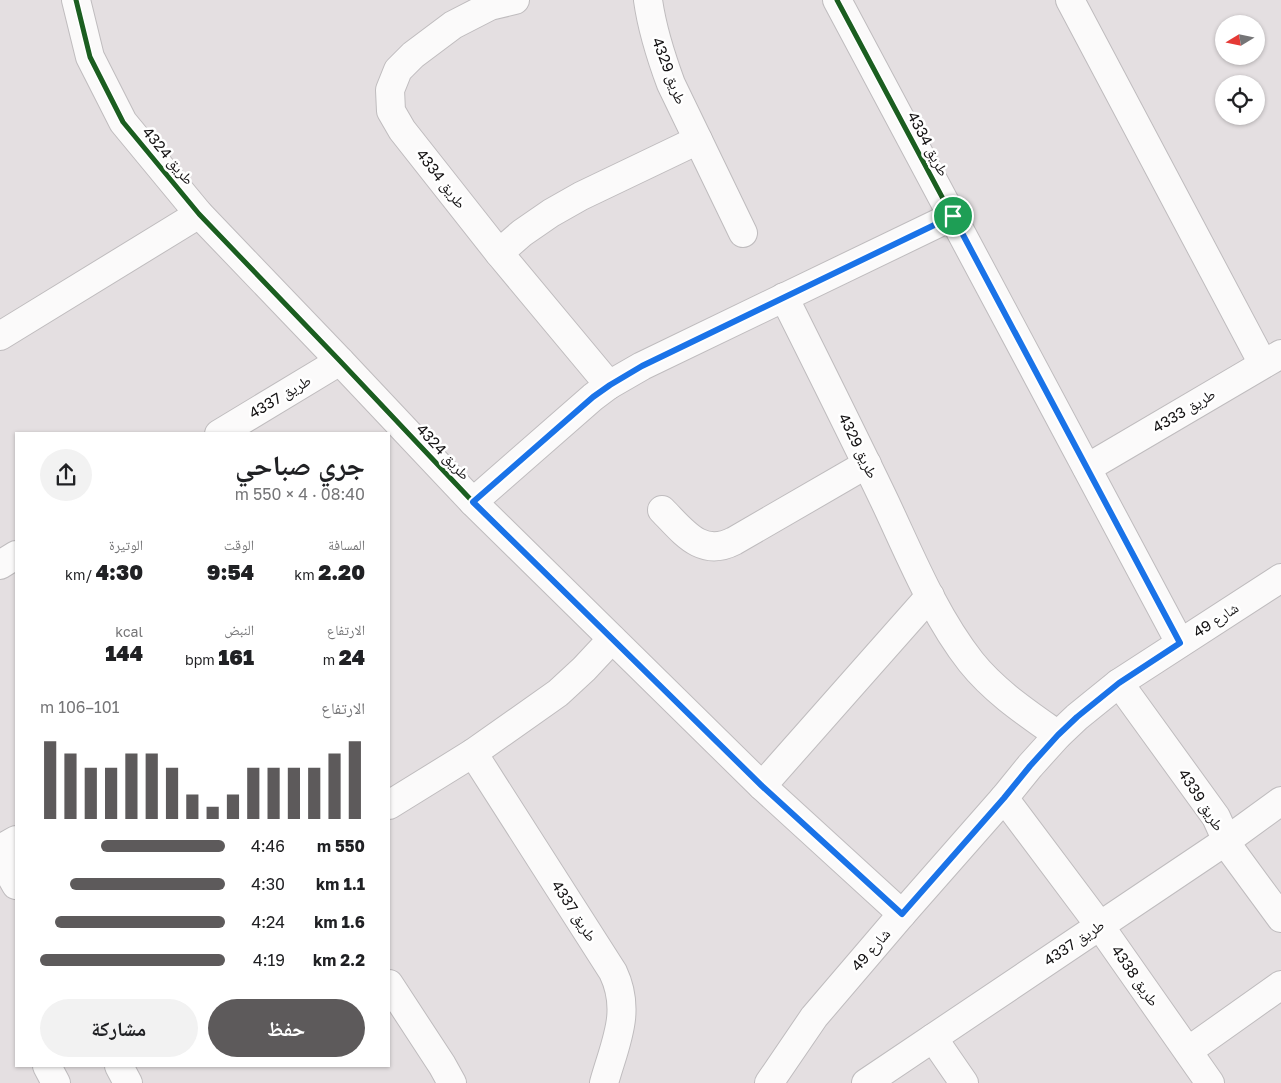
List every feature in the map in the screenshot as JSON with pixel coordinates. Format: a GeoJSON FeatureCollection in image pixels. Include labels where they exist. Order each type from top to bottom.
{"type":"FeatureCollection","features":[{"type":"Feature","properties":{"kind":"street","name":"طريق 4324"},"geometry":{"type":"LineString","coordinates":[[76,0],[90,57],[123,122],[199,214],[473,502],[762,786],[902,914]]}},
{"type":"Feature","properties":{"kind":"street","name":"طريق 4334"},"geometry":{"type":"LineString","coordinates":[[515,0],[490,6],[453,25],[413,55],[398,70],[390,90],[391,111],[402,130],[499,253],[610,385]]}},
{"type":"Feature","properties":{"kind":"street","name":"طريق 4329"},"geometry":{"type":"LineString","coordinates":[[648,0],[655,36],[671,84],[743,232]]}},
{"type":"Feature","properties":{"kind":"street","name":"طريق 4334"},"geometry":{"type":"LineString","coordinates":[[837,0],[1180,643]]}},
{"type":"Feature","properties":{"kind":"street"},"geometry":{"type":"LineString","coordinates":[[1070,0],[1272,359]]}},
{"type":"Feature","properties":{"kind":"street"},"geometry":{"type":"LineString","coordinates":[[499,253],[522,233],[551,213],[581,196],[698,140]]}},
{"type":"Feature","properties":{"kind":"street"},"geometry":{"type":"LineString","coordinates":[[0,336],[199,214]]}},
{"type":"Feature","properties":{"kind":"street"},"geometry":{"type":"LineString","coordinates":[[473,502],[593,397],[610,385],[642,366],[953,216]]}},
{"type":"Feature","properties":{"kind":"street","name":"طريق 4329"},"geometry":{"type":"LineString","coordinates":[[784,297],[930,596],[952,635],[971,663],[994,687],[1058,735]]}},
{"type":"Feature","properties":{"kind":"street","name":"طريق 4333"},"geometry":{"type":"LineString","coordinates":[[1087,468],[1272,359]]}},
{"type":"Feature","properties":{"kind":"street","name":"طريق 4337"},"geometry":{"type":"LineString","coordinates":[[222,432],[340,361]]}},
{"type":"Feature","properties":{"kind":"street"},"geometry":{"type":"LineString","coordinates":[[662,510],[697,543],[720,547],[734,541],[867,464]]}},
{"type":"Feature","properties":{"kind":"street"},"geometry":{"type":"LineString","coordinates":[[0,565],[15,556]]}},
{"type":"Feature","properties":{"kind":"street","name":"شارع 49"},"geometry":{"type":"LineString","coordinates":[[769,1083],[814,1017],[1058,735],[1119,683],[1281,578]]}},
{"type":"Feature","properties":{"kind":"street"},"geometry":{"type":"LineString","coordinates":[[762,786],[930,596]]}},
{"type":"Feature","properties":{"kind":"street"},"geometry":{"type":"LineString","coordinates":[[390,804],[473,753],[558,693],[612,639]]}},
{"type":"Feature","properties":{"kind":"street","name":"طريق 4339"},"geometry":{"type":"LineString","coordinates":[[1119,683],[1216,817],[1230,850],[1281,918]]}},
{"type":"Feature","properties":{"kind":"street","name":"طريق 4337"},"geometry":{"type":"LineString","coordinates":[[473,753],[608,963],[618,983],[622,996],[621,1021],[604,1083]]}},
{"type":"Feature","properties":{"kind":"street","name":"طريق 4338"},"geometry":{"type":"LineString","coordinates":[[1004,798],[1100,926],[1210,1083]]}},
{"type":"Feature","properties":{"kind":"street","name":"طريق 4337"},"geometry":{"type":"LineString","coordinates":[[866,1083],[1100,926],[1281,801]]}},
{"type":"Feature","properties":{"kind":"street"},"geometry":{"type":"LineString","coordinates":[[0,849],[15,841]]}},
{"type":"Feature","properties":{"kind":"street"},"geometry":{"type":"LineString","coordinates":[[0,857],[15,883]]}},
{"type":"Feature","properties":{"kind":"street"},"geometry":{"type":"LineString","coordinates":[[1188,1051],[1281,985]]}},
{"type":"Feature","properties":{"kind":"street"},"geometry":{"type":"LineString","coordinates":[[390,986],[452,1083]]}},
{"type":"Feature","properties":{"kind":"street"},"geometry":{"type":"LineString","coordinates":[[933,1038],[964,1083]]}},
{"type":"Feature","properties":{"kind":"street"},"geometry":{"type":"LineString","coordinates":[[48,1067],[56,1083]]}},
{"type":"Feature","properties":{"kind":"street"},"geometry":{"type":"LineString","coordinates":[[120,1067],[128,1083]]}},
{"type":"Feature","properties":{"kind":"cycle path"},"geometry":{"type":"LineString","coordinates":[[76,0],[90,57],[123,122],[199,214],[473,502],[762,786],[902,914]]}},
{"type":"Feature","properties":{"kind":"cycle path"},"geometry":{"type":"LineString","coordinates":[[837,0],[1180,643]]}},
{"type":"Feature","properties":{"kind":"route"},"geometry":{"type":"LineString","coordinates":[[953,216],[1180,643],[1119,683],[1058,735],[902,914],[762,786],[473,502],[593,397],[610,385],[642,366],[953,216]]}}]}
